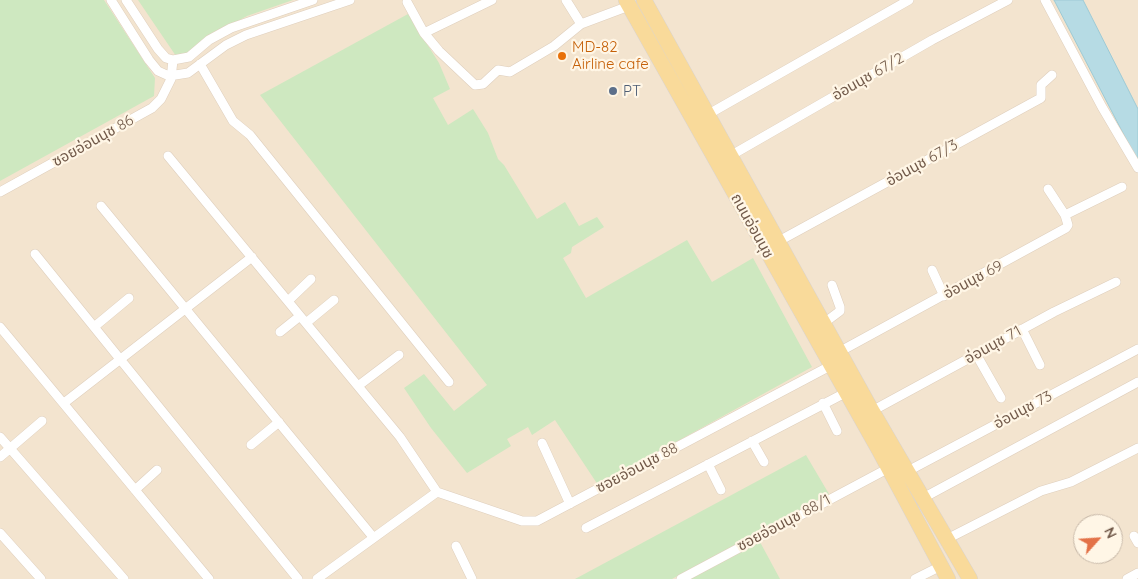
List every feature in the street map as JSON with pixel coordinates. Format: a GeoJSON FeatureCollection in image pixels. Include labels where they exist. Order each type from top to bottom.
{"type":"FeatureCollection","features":[{"type":"Feature","properties":{"kind":"main road","name":"ถนนอ่อนนุช"},"geometry":{"type":"LineString","coordinates":[[644,0],[872,411],[894,447],[944,567]]}},
{"type":"Feature","properties":{"kind":"main road","name":"ถนนอ่อนนุช"},"geometry":{"type":"LineString","coordinates":[[627,3],[887,469],[944,567],[957,579]]}},
{"type":"Feature","properties":{"kind":"main road","name":"ถนนอ่อนนุช"},"geometry":{"type":"LineString","coordinates":[[878,450],[906,477],[923,498],[970,579]]}},
{"type":"Feature","properties":{"kind":"street"},"geometry":{"type":"LineString","coordinates":[[111,0],[149,60],[158,71],[172,76],[188,73],[246,34],[350,0]]}},
{"type":"Feature","properties":{"kind":"street"},"geometry":{"type":"LineString","coordinates":[[126,0],[158,49],[166,58],[174,60],[189,57],[210,40],[231,28],[313,0]]}},
{"type":"Feature","properties":{"kind":"street"},"geometry":{"type":"LineString","coordinates":[[424,33],[492,0]]}},
{"type":"Feature","properties":{"kind":"street"},"geometry":{"type":"LineString","coordinates":[[566,0],[581,24]]}},
{"type":"Feature","properties":{"kind":"street"},"geometry":{"type":"LineString","coordinates":[[707,115],[909,0]]}},
{"type":"Feature","properties":{"kind":"street","name":"อ่อนนุช 67/2"},"geometry":{"type":"LineString","coordinates":[[730,156],[932,40],[1008,0]]}},
{"type":"Feature","properties":{"kind":"street"},"geometry":{"type":"LineString","coordinates":[[1045,0],[1102,107],[1138,168]]}},
{"type":"Feature","properties":{"kind":"street"},"geometry":{"type":"LineString","coordinates":[[407,2],[424,33],[456,69],[475,85],[483,84],[498,70],[510,72],[547,51],[581,24],[627,3]]}},
{"type":"Feature","properties":{"kind":"street","name":"ซอยอ่อนนุช 86"},"geometry":{"type":"LineString","coordinates":[[0,192],[152,108],[162,99],[172,76],[174,60]]}},
{"type":"Feature","properties":{"kind":"street"},"geometry":{"type":"LineString","coordinates":[[200,64],[233,122],[250,136],[449,382]]}},
{"type":"Feature","properties":{"kind":"street","name":"อ่อนนุช 67/3"},"geometry":{"type":"LineString","coordinates":[[779,241],[1041,98],[1041,84],[1052,75]]}},
{"type":"Feature","properties":{"kind":"street"},"geometry":{"type":"LineString","coordinates":[[168,156],[400,437],[437,492],[373,536],[317,579]]}},
{"type":"Feature","properties":{"kind":"street"},"geometry":{"type":"LineString","coordinates":[[1048,189],[1065,215],[1122,187]]}},
{"type":"Feature","properties":{"kind":"street"},"geometry":{"type":"LineString","coordinates":[[101,206],[373,536]]}},
{"type":"Feature","properties":{"kind":"street","name":"อ่อนนุช 69"},"geometry":{"type":"LineString","coordinates":[[840,352],[1066,228],[1068,225],[1065,215]]}},
{"type":"Feature","properties":{"kind":"street"},"geometry":{"type":"LineString","coordinates":[[35,254],[298,579]]}},
{"type":"Feature","properties":{"kind":"street"},"geometry":{"type":"LineString","coordinates":[[64,404],[252,257]]}},
{"type":"Feature","properties":{"kind":"street"},"geometry":{"type":"LineString","coordinates":[[932,270],[944,296]]}},
{"type":"Feature","properties":{"kind":"street"},"geometry":{"type":"LineString","coordinates":[[288,301],[311,279]]}},
{"type":"Feature","properties":{"kind":"street","name":"อ่อนนุช 71"},"geometry":{"type":"LineString","coordinates":[[872,411],[1022,329],[1116,282]]}},
{"type":"Feature","properties":{"kind":"street"},"geometry":{"type":"LineString","coordinates":[[824,323],[840,311],[832,285]]}},
{"type":"Feature","properties":{"kind":"street"},"geometry":{"type":"LineString","coordinates":[[94,327],[129,298]]}},
{"type":"Feature","properties":{"kind":"street"},"geometry":{"type":"LineString","coordinates":[[280,332],[334,300]]}},
{"type":"Feature","properties":{"kind":"street"},"geometry":{"type":"LineString","coordinates":[[0,327],[209,579]]}},
{"type":"Feature","properties":{"kind":"street"},"geometry":{"type":"LineString","coordinates":[[1022,329],[1040,364]]}},
{"type":"Feature","properties":{"kind":"street","name":"อ่อนนุช 73"},"geometry":{"type":"LineString","coordinates":[[906,477],[1138,349]]}},
{"type":"Feature","properties":{"kind":"street"},"geometry":{"type":"LineString","coordinates":[[976,354],[1001,398]]}},
{"type":"Feature","properties":{"kind":"street"},"geometry":{"type":"LineString","coordinates":[[358,386],[398,355]]}},
{"type":"Feature","properties":{"kind":"street","name":"ซอยอ่อนนุช 88"},"geometry":{"type":"LineString","coordinates":[[437,492],[529,522],[538,520],[830,366]]}},
{"type":"Feature","properties":{"kind":"street"},"geometry":{"type":"LineString","coordinates":[[923,498],[1138,382]]}},
{"type":"Feature","properties":{"kind":"street"},"geometry":{"type":"LineString","coordinates":[[586,528],[845,393]]}},
{"type":"Feature","properties":{"kind":"street"},"geometry":{"type":"LineString","coordinates":[[823,403],[837,430]]}},
{"type":"Feature","properties":{"kind":"street"},"geometry":{"type":"LineString","coordinates":[[0,456],[42,421]]}},
{"type":"Feature","properties":{"kind":"street"},"geometry":{"type":"LineString","coordinates":[[251,445],[279,422]]}},
{"type":"Feature","properties":{"kind":"street"},"geometry":{"type":"LineString","coordinates":[[0,438],[124,579]]}},
{"type":"Feature","properties":{"kind":"street"},"geometry":{"type":"LineString","coordinates":[[752,441],[764,462]]}},
{"type":"Feature","properties":{"kind":"street"},"geometry":{"type":"LineString","coordinates":[[542,443],[570,504]]}},
{"type":"Feature","properties":{"kind":"street"},"geometry":{"type":"LineString","coordinates":[[947,538],[1041,492],[1071,482],[1138,448]]}},
{"type":"Feature","properties":{"kind":"street"},"geometry":{"type":"LineString","coordinates":[[708,464],[722,490]]}},
{"type":"Feature","properties":{"kind":"street","name":"ซอยอ่อนนุช 88/1"},"geometry":{"type":"LineString","coordinates":[[681,579],[887,469]]}},
{"type":"Feature","properties":{"kind":"street"},"geometry":{"type":"LineString","coordinates":[[135,490],[157,470]]}},
{"type":"Feature","properties":{"kind":"street"},"geometry":{"type":"LineString","coordinates":[[0,533],[41,579]]}},
{"type":"Feature","properties":{"kind":"street"},"geometry":{"type":"LineString","coordinates":[[456,546],[472,579]]}},
{"type":"Feature","properties":{"kind":"street"},"geometry":{"type":"LineString","coordinates":[[915,579],[944,567]]}},
{"type":"Feature","properties":{"kind":"street"},"geometry":{"type":"LineString","coordinates":[[1127,579],[1138,573]]}},
{"type":"Feature","properties":{"kind":"shaded area"},"geometry":{"type":"Polygon","coordinates":[[[0,0],[1138,0],[1138,579],[0,579],[0,0]]]}},
{"type":"Feature","properties":{"kind":"green space"},"geometry":{"type":"Polygon","coordinates":[[[0,0],[104,0],[155,78],[154,96],[0,181],[0,0]]]}},
{"type":"Feature","properties":{"kind":"green space"},"geometry":{"type":"Polygon","coordinates":[[[138,0],[293,0],[247,16],[201,41],[186,54],[176,56],[138,0]]]}},
{"type":"Feature","properties":{"kind":"green space"},"geometry":{"type":"Polygon","coordinates":[[[408,14],[439,63],[450,89],[433,98],[448,125],[473,109],[488,133],[498,159],[504,165],[537,219],[565,202],[579,226],[597,217],[604,227],[572,247],[571,253],[563,258],[586,298],[687,240],[712,282],[753,258],[812,367],[598,485],[555,420],[532,435],[528,427],[507,439],[511,446],[467,473],[431,428],[404,388],[424,374],[454,411],[487,385],[260,95],[408,14]]]}},
{"type":"Feature","properties":{"kind":"green space"},"geometry":{"type":"Polygon","coordinates":[[[806,455],[829,494],[672,579],[575,579],[806,455]]]}},
{"type":"Feature","properties":{"kind":"green space"},"geometry":{"type":"Polygon","coordinates":[[[760,542],[780,579],[690,579],[760,542]]]}},
{"type":"Feature","properties":{"kind":"water"},"geometry":{"type":"Polygon","coordinates":[[[1054,0],[1083,0],[1138,109],[1138,162],[1054,0]]]}},
{"type":"Feature","properties":{"kind":"place","name":"MD-82 Airline cafe"},"geometry":{"type":"Point","coordinates":[562,56]}},
{"type":"Feature","properties":{"kind":"place","name":"PT"},"geometry":{"type":"Point","coordinates":[613,91]}}]}
